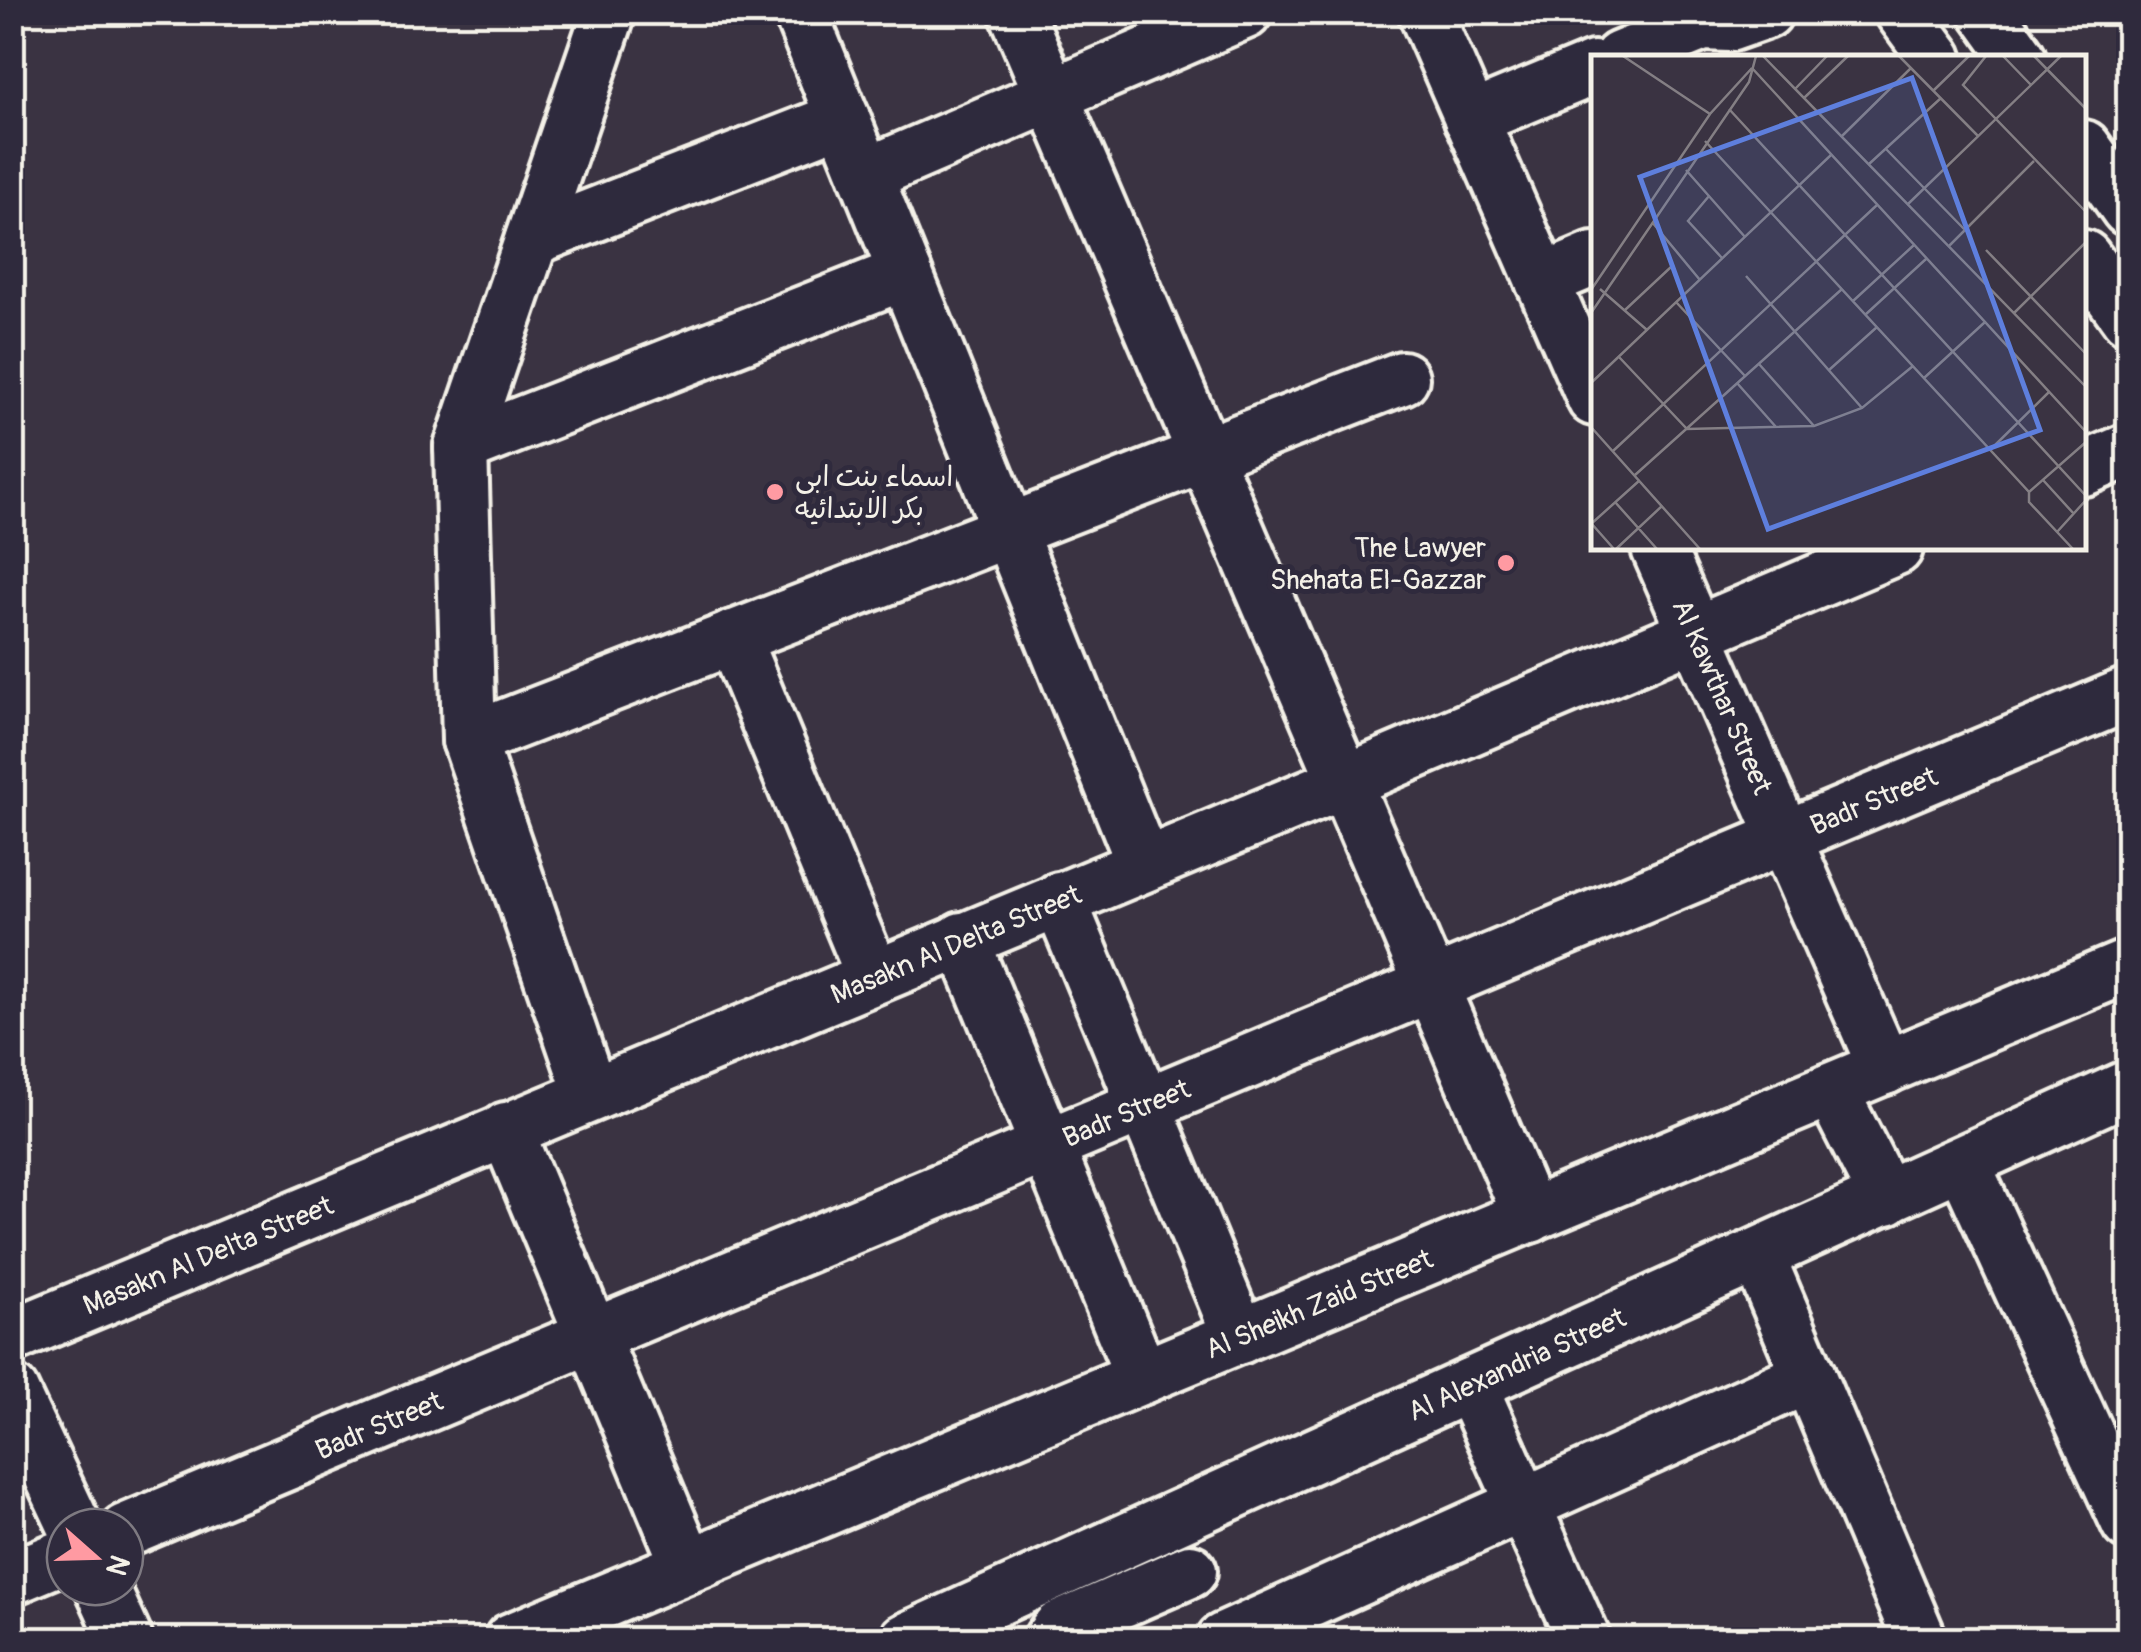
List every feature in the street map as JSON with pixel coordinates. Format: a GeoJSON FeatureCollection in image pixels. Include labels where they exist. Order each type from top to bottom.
{"type":"FeatureCollection","features":[{"type":"Feature","properties":{"kind":"street"},"geometry":{"type":"LineString","coordinates":[[591,1094],[469,740],[461,447],[609,12]]}},
{"type":"Feature","properties":{"kind":"street"},"geometry":{"type":"LineString","coordinates":[[800,12],[1143,863]]}},
{"type":"Feature","properties":{"kind":"street"},"geometry":{"type":"LineString","coordinates":[[1016,12],[1530,1216]]}},
{"type":"Feature","properties":{"kind":"street"},"geometry":{"type":"LineString","coordinates":[[866,175],[1245,12]]}},
{"type":"Feature","properties":{"kind":"street"},"geometry":{"type":"LineString","coordinates":[[1424,12],[1591,392]]}},
{"type":"Feature","properties":{"kind":"street"},"geometry":{"type":"LineString","coordinates":[[1627,55],[1703,24],[1729,25],[1766,12]]}},
{"type":"Feature","properties":{"kind":"street"},"geometry":{"type":"LineString","coordinates":[[1902,12],[1934,55]]}},
{"type":"Feature","properties":{"kind":"street"},"geometry":{"type":"LineString","coordinates":[[1986,12],[2017,55]]}},
{"type":"Feature","properties":{"kind":"street"},"geometry":{"type":"LineString","coordinates":[[1471,118],[1591,69]]}},
{"type":"Feature","properties":{"kind":"street"},"geometry":{"type":"LineString","coordinates":[[532,239],[843,118]]}},
{"type":"Feature","properties":{"kind":"street"},"geometry":{"type":"LineString","coordinates":[[2086,150],[2128,209]]}},
{"type":"Feature","properties":{"kind":"street"},"geometry":{"type":"LineString","coordinates":[[1542,281],[1591,260]]}},
{"type":"Feature","properties":{"kind":"street"},"geometry":{"type":"LineString","coordinates":[[2086,263],[2128,318]]}},
{"type":"Feature","properties":{"kind":"street"},"geometry":{"type":"LineString","coordinates":[[461,447],[905,273]]}},
{"type":"Feature","properties":{"kind":"street"},"geometry":{"type":"LineString","coordinates":[[469,740],[1402,378]]}},
{"type":"Feature","properties":{"kind":"street"},"geometry":{"type":"LineString","coordinates":[[2086,468],[2128,450]]}},
{"type":"Feature","properties":{"kind":"street","name":"Al Kawthar Street"},"geometry":{"type":"LineString","coordinates":[[1659,550],[1885,1068]]}},
{"type":"Feature","properties":{"kind":"street","name":"Masakn Al Delta Street"},"geometry":{"type":"LineString","coordinates":[[12,1336],[1891,550]]}},
{"type":"Feature","properties":{"kind":"street"},"geometry":{"type":"LineString","coordinates":[[733,638],[873,976]]}},
{"type":"Feature","properties":{"kind":"street","name":"Badr Street"},"geometry":{"type":"LineString","coordinates":[[145,1523],[2128,694]]}},
{"type":"Feature","properties":{"kind":"street"},"geometry":{"type":"LineString","coordinates":[[1059,898],[1240,1337]]}},
{"type":"Feature","properties":{"kind":"street"},"geometry":{"type":"LineString","coordinates":[[962,939],[1142,1377]]}},
{"type":"Feature","properties":{"kind":"street","name":"Al Sheikh Zaid Street"},"geometry":{"type":"LineString","coordinates":[[511,1640],[2128,966]]}},
{"type":"Feature","properties":{"kind":"street","name":"Al Alexandria Street"},"geometry":{"type":"LineString","coordinates":[[906,1640],[2128,1087]]}},
{"type":"Feature","properties":{"kind":"street"},"geometry":{"type":"LineString","coordinates":[[1831,1090],[1886,1198]]}},
{"type":"Feature","properties":{"kind":"street"},"geometry":{"type":"LineString","coordinates":[[506,1129],[688,1566]]}},
{"type":"Feature","properties":{"kind":"street"},"geometry":{"type":"LineString","coordinates":[[1964,1164],[2128,1523]]}},
{"type":"Feature","properties":{"kind":"street"},"geometry":{"type":"LineString","coordinates":[[1758,1256],[1920,1640]]}},
{"type":"Feature","properties":{"kind":"street"},"geometry":{"type":"LineString","coordinates":[[1167,1522],[1222,1640],[1809,1376]]}},
{"type":"Feature","properties":{"kind":"street"},"geometry":{"type":"LineString","coordinates":[[1470,1385],[1584,1640]]}},
{"type":"Feature","properties":{"kind":"street"},"geometry":{"type":"LineString","coordinates":[[12,1392],[66,1507]]}},
{"type":"Feature","properties":{"kind":"street"},"geometry":{"type":"LineString","coordinates":[[12,1578],[45,1564]]}},
{"type":"Feature","properties":{"kind":"street"},"geometry":{"type":"LineString","coordinates":[[1050,1640],[1060,1628],[1190,1572]]}},
{"type":"Feature","properties":{"kind":"street"},"geometry":{"type":"LineString","coordinates":[[111,1607],[126,1640]]}},
{"type":"Feature","properties":{"kind":"place","name":"اسماء بنت ابي بكر الابتدائيه"},"geometry":{"type":"Point","coordinates":[775,492]}},
{"type":"Feature","properties":{"kind":"place","name":"The Lawyer Shehata El-Gazzar"},"geometry":{"type":"Point","coordinates":[1506,563]}}]}
